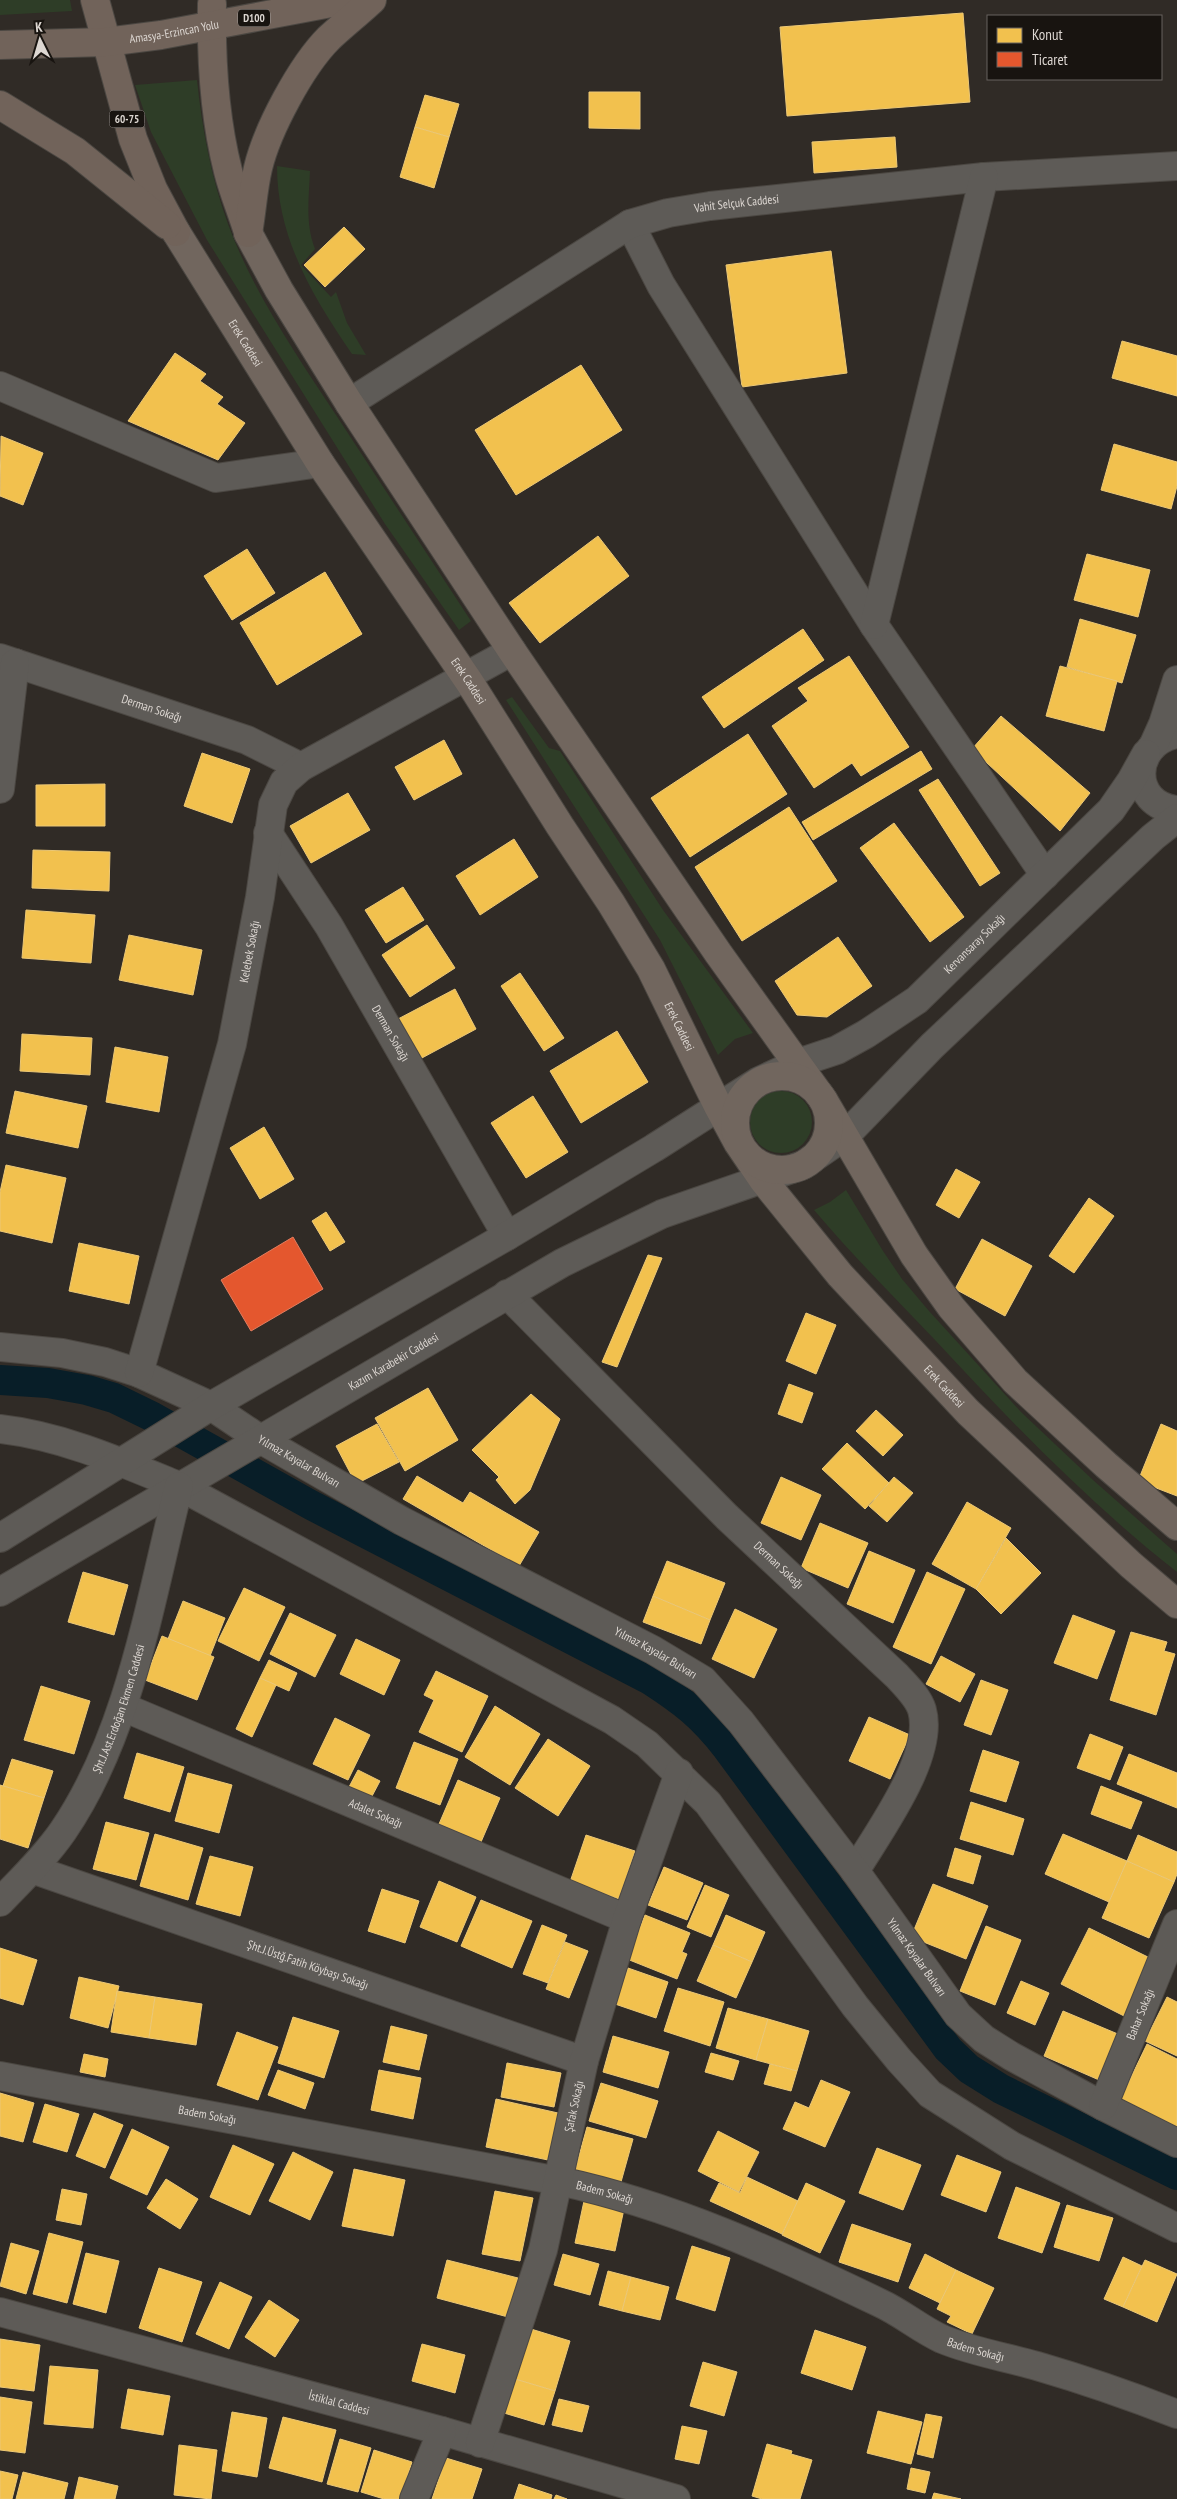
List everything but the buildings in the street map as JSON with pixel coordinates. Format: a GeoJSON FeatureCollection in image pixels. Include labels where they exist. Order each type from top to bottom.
{"type":"FeatureCollection","features":[{"type":"Feature","properties":{"kind":"highway"},"geometry":{"type":"LineString","coordinates":[[97,0],[102,8],[117,22],[136,31],[161,35]]}},
{"type":"Feature","properties":{"kind":"highway","name":"60-75"},"geometry":{"type":"LineString","coordinates":[[97,0],[106,42],[143,165],[176,232]]}},
{"type":"Feature","properties":{"kind":"highway","name":"Amasya-Erzincan Yolu"},"geometry":{"type":"LineString","coordinates":[[0,45],[106,42],[161,35],[178,30],[212,10],[347,0]]}},
{"type":"Feature","properties":{"kind":"highway"},"geometry":{"type":"LineString","coordinates":[[248,233],[258,167],[279,116],[310,61],[328,39],[372,0]]}},
{"type":"Feature","properties":{"kind":"highway"},"geometry":{"type":"LineString","coordinates":[[212,10],[222,141],[228,172],[248,233]]}},
{"type":"Feature","properties":{"kind":"highway"},"geometry":{"type":"LineString","coordinates":[[0,105],[75,151],[176,232]]}},
{"type":"Feature","properties":{"kind":"main road","name":"Erek Caddesi"},"geometry":{"type":"LineString","coordinates":[[176,232],[320,464],[466,676],[560,826],[612,903],[651,969],[738,1143],[763,1180],[840,1275],[968,1412],[1131,1565],[1177,1604]]}},
{"type":"Feature","properties":{"kind":"main road"},"geometry":{"type":"LineString","coordinates":[[248,233],[279,290],[349,402],[512,651],[718,953],[798,1062],[824,1101],[914,1255],[950,1307],[1015,1381],[1106,1465],[1177,1526]]}},
{"type":"Feature","properties":{"kind":"main road"},"geometry":{"type":"LineString","coordinates":[[759,1081],[774,1076],[788,1076],[803,1080],[815,1089],[824,1101],[829,1115],[827,1137],[816,1157],[803,1166]]}},
{"type":"Feature","properties":{"kind":"main road","name":"Erek Caddesi"},"geometry":{"type":"LineString","coordinates":[[759,1081],[748,1089],[739,1101],[734,1129],[738,1143],[747,1156],[759,1165],[773,1170],[789,1170],[803,1166]]}},
{"type":"Feature","properties":{"kind":"street","name":"Vahit Selçuk Caddesi"},"geometry":{"type":"LineString","coordinates":[[349,402],[630,224],[668,213],[710,206],[984,177],[1177,166]]}},
{"type":"Feature","properties":{"kind":"street"},"geometry":{"type":"LineString","coordinates":[[874,625],[984,177]]}},
{"type":"Feature","properties":{"kind":"street"},"geometry":{"type":"LineString","coordinates":[[630,224],[661,285],[874,625],[1045,875]]}},
{"type":"Feature","properties":{"kind":"street"},"geometry":{"type":"LineString","coordinates":[[0,386],[216,478],[320,464]]}},
{"type":"Feature","properties":{"kind":"street","name":"Kelebek Sokağı"},"geometry":{"type":"LineString","coordinates":[[139,1374],[232,1044],[260,897],[273,805],[284,782],[301,767],[512,651]]}},
{"type":"Feature","properties":{"kind":"street"},"geometry":{"type":"LineString","coordinates":[[0,789],[8,660]]}},
{"type":"Feature","properties":{"kind":"street","name":"Derman Sokağı"},"geometry":{"type":"LineString","coordinates":[[8,660],[247,740],[301,767]]}},
{"type":"Feature","properties":{"kind":"street"},"geometry":{"type":"LineString","coordinates":[[1177,680],[1163,724],[1159,744],[1142,766],[1145,790],[1153,800],[1163,807],[1177,810]]}},
{"type":"Feature","properties":{"kind":"street","name":"Kervansaray Sokağı"},"geometry":{"type":"LineString","coordinates":[[759,1081],[798,1062],[836,1050],[866,1034],[917,1000],[1115,805],[1159,744]]}},
{"type":"Feature","properties":{"kind":"street"},"geometry":{"type":"LineString","coordinates":[[803,1166],[845,1136],[932,1046],[1153,837],[1177,818]]}},
{"type":"Feature","properties":{"kind":"street","name":"Derman Sokağı"},"geometry":{"type":"LineString","coordinates":[[268,833],[329,926],[507,1236]]}},
{"type":"Feature","properties":{"kind":"street"},"geometry":{"type":"LineString","coordinates":[[0,1538],[211,1406],[507,1236],[654,1148],[759,1081]]}},
{"type":"Feature","properties":{"kind":"street","name":"Kazım Karabekir Caddesi"},"geometry":{"type":"LineString","coordinates":[[0,1592],[507,1294],[640,1224],[803,1166]]}},
{"type":"Feature","properties":{"kind":"street","name":"Derman Sokağı"},"geometry":{"type":"LineString","coordinates":[[507,1294],[727,1518],[808,1592],[913,1694],[922,1709],[925,1728],[921,1752],[910,1779],[856,1871]]}},
{"type":"Feature","properties":{"kind":"street","name":"Yılmaz Kayalar Bulvarı"},"geometry":{"type":"LineString","coordinates":[[0,1347],[62,1353],[106,1362],[139,1374],[211,1406],[260,1439],[402,1522],[653,1650],[703,1680],[741,1722],[856,1871],[930,1978],[958,2014],[984,2039],[998,2048],[1103,2106],[1177,2143]]}},
{"type":"Feature","properties":{"kind":"street"},"geometry":{"type":"LineString","coordinates":[[0,1429],[22,1432],[56,1441],[120,1462],[179,1486],[612,1720],[647,1744],[708,1803],[854,2006],[930,2094],[1012,2146],[1177,2228]]}},
{"type":"Feature","properties":{"kind":"street","name":"Şht.J.Ast.Erdoğan Ekmen Caddesi"},"geometry":{"type":"LineString","coordinates":[[0,1902],[32,1869],[63,1831],[98,1769],[123,1707],[179,1486]]}},
{"type":"Feature","properties":{"kind":"street","name":"Adalet Sokağı"},"geometry":{"type":"LineString","coordinates":[[123,1707],[627,1918]]}},
{"type":"Feature","properties":{"kind":"street","name":"Şafak Sokağı"},"geometry":{"type":"LineString","coordinates":[[480,2443],[543,2250],[584,2061],[627,1918],[679,1773]]}},
{"type":"Feature","properties":{"kind":"street","name":"Şht.J.Üstğ.Fatih Köybaşı Sokağı"},"geometry":{"type":"LineString","coordinates":[[32,1869],[584,2061]]}},
{"type":"Feature","properties":{"kind":"street","name":"Bahar Sokağı"},"geometry":{"type":"LineString","coordinates":[[1103,2106],[1177,1924]]}},
{"type":"Feature","properties":{"kind":"street","name":"Badem Sokağı"},"geometry":{"type":"LineString","coordinates":[[0,2076],[559,2181],[642,2202],[733,2235],[884,2304],[922,2329],[943,2339],[968,2348],[1108,2388],[1177,2414]]}},
{"type":"Feature","properties":{"kind":"street","name":"İstiklal Caddesi"},"geometry":{"type":"LineString","coordinates":[[0,2312],[442,2431],[676,2499]]}},
{"type":"Feature","properties":{"kind":"street"},"geometry":{"type":"LineString","coordinates":[[414,2499],[442,2431]]}},
{"type":"Feature","properties":{"kind":"green space"},"geometry":{"type":"Polygon","coordinates":[[[0,0],[70,0],[72,11],[0,15],[0,0]]]}},
{"type":"Feature","properties":{"kind":"green space"},"geometry":{"type":"Polygon","coordinates":[[[197,80],[212,170],[228,224],[238,249],[262,298],[291,346],[471,621],[459,630],[385,524],[207,240],[151,132],[135,85],[197,80]]]}},
{"type":"Feature","properties":{"kind":"green space"},"geometry":{"type":"Polygon","coordinates":[[[277,166],[310,171],[309,220],[315,249],[301,265],[331,297],[336,292],[347,323],[366,355],[352,354],[324,311],[300,266],[283,218],[277,166]]]}},
{"type":"Feature","properties":{"kind":"green space"},"geometry":{"type":"Polygon","coordinates":[[[512,697],[549,748],[560,751],[663,910],[753,1033],[735,1039],[718,1055],[660,940],[506,700],[512,697]]]}},
{"type":"Feature","properties":{"kind":"green space"},"geometry":{"type":"Polygon","coordinates":[[[781,1091],[793,1094],[803,1100],[809,1110],[812,1122],[809,1134],[803,1144],[793,1150],[781,1153],[769,1150],[759,1144],[753,1134],[750,1122],[753,1110],[759,1100],[769,1094],[781,1091]]]}},
{"type":"Feature","properties":{"kind":"green space"},"geometry":{"type":"Polygon","coordinates":[[[846,1190],[902,1279],[929,1311],[1021,1412],[1093,1480],[1177,1554],[1177,1572],[1144,1546],[1082,1490],[1022,1432],[814,1210],[830,1202],[846,1190]]]}},
{"type":"Feature","properties":{"kind":"waterway"},"geometry":{"type":"LineString","coordinates":[[0,1380],[48,1383],[87,1390],[114,1398],[153,1417],[311,1505],[650,1680],[662,1688],[701,1718],[727,1748],[948,2049],[969,2069],[1001,2089],[1177,2175]]}}]}
